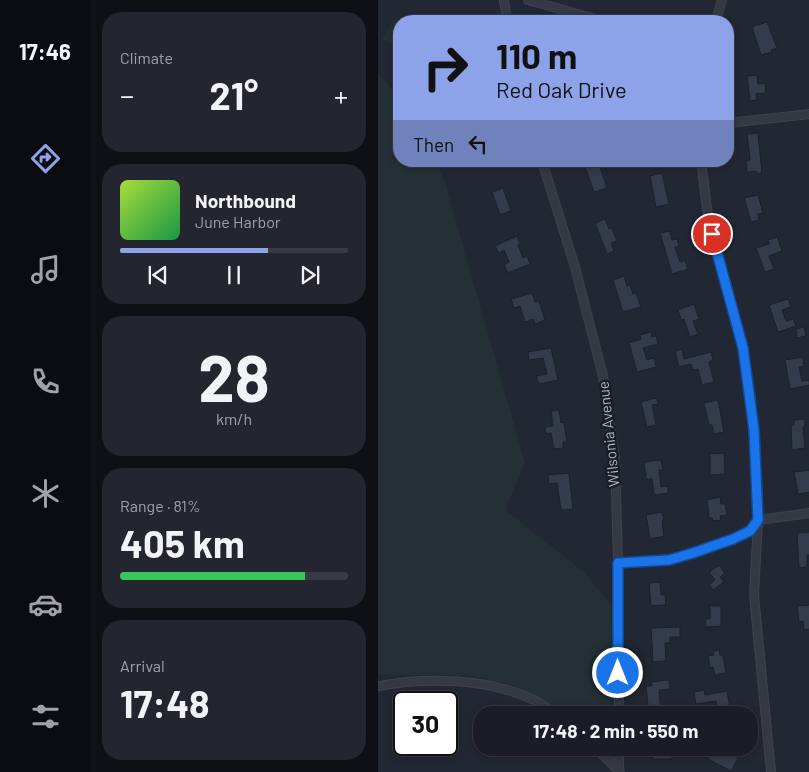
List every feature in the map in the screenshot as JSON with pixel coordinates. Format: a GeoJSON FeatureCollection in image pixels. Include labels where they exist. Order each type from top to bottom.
{"type":"FeatureCollection","features":[{"type":"Feature","properties":{"kind":"street"},"geometry":{"type":"LineString","coordinates":[[504,0],[506,15]]}},
{"type":"Feature","properties":{"kind":"street"},"geometry":{"type":"LineString","coordinates":[[528,0],[581,15]]}},
{"type":"Feature","properties":{"kind":"street"},"geometry":{"type":"LineString","coordinates":[[718,15],[722,0]]}},
{"type":"Feature","properties":{"kind":"street"},"geometry":{"type":"LineString","coordinates":[[734,122],[810,114]]}},
{"type":"Feature","properties":{"kind":"street","name":"Wilsonia Avenue"},"geometry":{"type":"LineString","coordinates":[[544,167],[576,270],[603,376],[615,458],[619,706]]}},
{"type":"Feature","properties":{"kind":"street"},"geometry":{"type":"LineString","coordinates":[[702,167],[708,216],[743,348],[751,398],[756,448],[758,520],[754,594],[771,772]]}},
{"type":"Feature","properties":{"kind":"street"},"geometry":{"type":"LineString","coordinates":[[618,563],[669,560],[733,539],[750,531],[758,520],[810,513]]}},
{"type":"Feature","properties":{"kind":"street"},"geometry":{"type":"LineString","coordinates":[[378,686],[402,682],[463,681],[501,689],[534,700],[543,706]]}},
{"type":"Feature","properties":{"kind":"street"},"geometry":{"type":"LineString","coordinates":[[604,756],[619,772]]}},
{"type":"Feature","properties":{"kind":"street"},"geometry":{"type":"LineString","coordinates":[[619,756],[619,772]]}},
{"type":"Feature","properties":{"kind":"shaded area"},"geometry":{"type":"Polygon","coordinates":[[[393,21],[392,45],[382,39],[393,21]]]}},
{"type":"Feature","properties":{"kind":"shaded area"},"geometry":{"type":"Polygon","coordinates":[[[378,73],[393,91],[393,167],[439,167],[444,179],[525,463],[505,510],[584,572],[611,605],[612,706],[552,706],[538,697],[508,684],[468,675],[378,675],[378,73]]]}},
{"type":"Feature","properties":{"kind":"building"},"geometry":{"type":"Polygon","coordinates":[[[767,22],[777,48],[771,50],[772,52],[761,55],[752,27],[767,22]]]}},
{"type":"Feature","properties":{"kind":"building"},"geometry":{"type":"Polygon","coordinates":[[[757,75],[758,84],[765,83],[766,93],[756,94],[757,100],[750,101],[747,76],[757,75]]]}},
{"type":"Feature","properties":{"kind":"building"},"geometry":{"type":"Polygon","coordinates":[[[758,133],[762,173],[757,174],[757,171],[747,172],[746,161],[750,160],[747,134],[758,133]]]}},
{"type":"Feature","properties":{"kind":"building"},"geometry":{"type":"Polygon","coordinates":[[[585,167],[600,167],[607,188],[594,192],[585,167]]]}},
{"type":"Feature","properties":{"kind":"building"},"geometry":{"type":"Polygon","coordinates":[[[662,173],[669,204],[656,207],[650,176],[662,173]]]}},
{"type":"Feature","properties":{"kind":"building"},"geometry":{"type":"Polygon","coordinates":[[[503,188],[511,211],[500,215],[492,192],[503,188]]]}},
{"type":"Feature","properties":{"kind":"building"},"geometry":{"type":"Polygon","coordinates":[[[758,195],[763,213],[758,214],[759,220],[751,222],[744,198],[758,195]]]}},
{"type":"Feature","properties":{"kind":"building"},"geometry":{"type":"Polygon","coordinates":[[[605,219],[609,229],[612,228],[617,241],[611,243],[614,251],[607,254],[595,223],[605,219]]]}},
{"type":"Feature","properties":{"kind":"building"},"geometry":{"type":"Polygon","coordinates":[[[670,231],[672,240],[677,239],[679,246],[675,247],[680,262],[685,260],[688,269],[672,274],[660,233],[670,231]]]}},
{"type":"Feature","properties":{"kind":"building"},"geometry":{"type":"Polygon","coordinates":[[[517,236],[523,258],[527,256],[530,264],[508,273],[504,265],[509,262],[504,250],[499,253],[495,246],[517,236]]]}},
{"type":"Feature","properties":{"kind":"building"},"geometry":{"type":"Polygon","coordinates":[[[777,237],[782,251],[769,256],[774,269],[765,272],[756,248],[769,244],[768,240],[777,237]]]}},
{"type":"Feature","properties":{"kind":"building"},"geometry":{"type":"Polygon","coordinates":[[[624,276],[627,286],[630,285],[633,294],[636,293],[641,307],[623,312],[613,280],[624,276]]]}},
{"type":"Feature","properties":{"kind":"building"},"geometry":{"type":"Polygon","coordinates":[[[532,293],[535,302],[539,301],[545,320],[535,324],[533,319],[525,322],[520,306],[514,308],[511,299],[532,293]]]}},
{"type":"Feature","properties":{"kind":"building"},"geometry":{"type":"Polygon","coordinates":[[[788,299],[791,307],[782,310],[786,321],[793,319],[796,326],[778,332],[769,305],[788,299]]]}},
{"type":"Feature","properties":{"kind":"building"},"geometry":{"type":"Polygon","coordinates":[[[694,304],[699,319],[693,321],[698,334],[690,337],[684,319],[681,320],[678,310],[694,304]]]}},
{"type":"Feature","properties":{"kind":"building"},"geometry":{"type":"Polygon","coordinates":[[[804,327],[806,336],[797,338],[796,329],[804,327]]]}},
{"type":"Feature","properties":{"kind":"building"},"geometry":{"type":"Polygon","coordinates":[[[651,332],[652,337],[656,336],[658,344],[643,348],[647,360],[654,358],[656,367],[637,372],[629,343],[641,339],[640,335],[651,332]]]}},
{"type":"Feature","properties":{"kind":"building"},"geometry":{"type":"Polygon","coordinates":[[[551,348],[558,380],[539,384],[536,376],[547,374],[543,358],[529,360],[528,352],[551,348]]]}},
{"type":"Feature","properties":{"kind":"building"},"geometry":{"type":"Polygon","coordinates":[[[682,349],[684,359],[711,352],[713,360],[709,362],[714,382],[702,385],[698,369],[693,370],[691,364],[679,367],[675,351],[682,349]]]}},
{"type":"Feature","properties":{"kind":"building"},"geometry":{"type":"Polygon","coordinates":[[[803,357],[804,366],[799,367],[802,381],[809,380],[810,385],[790,389],[785,360],[803,357]]]}},
{"type":"Feature","properties":{"kind":"building"},"geometry":{"type":"Polygon","coordinates":[[[656,398],[658,404],[652,405],[656,425],[647,427],[641,402],[656,398]]]}},
{"type":"Feature","properties":{"kind":"building"},"geometry":{"type":"Polygon","coordinates":[[[718,400],[724,432],[714,434],[712,425],[709,425],[704,403],[718,400]]]}},
{"type":"Feature","properties":{"kind":"building"},"geometry":{"type":"Polygon","coordinates":[[[559,410],[561,423],[564,422],[567,442],[563,442],[563,448],[554,449],[551,433],[546,434],[545,427],[553,426],[551,411],[559,410]]]}},
{"type":"Feature","properties":{"kind":"building"},"geometry":{"type":"Polygon","coordinates":[[[805,419],[805,427],[803,427],[805,448],[792,450],[791,425],[794,425],[794,420],[805,419]]]}},
{"type":"Feature","properties":{"kind":"building"},"geometry":{"type":"Polygon","coordinates":[[[724,453],[725,474],[710,475],[710,454],[724,453]]]}},
{"type":"Feature","properties":{"kind":"building"},"geometry":{"type":"Polygon","coordinates":[[[661,460],[663,470],[659,470],[661,487],[668,486],[668,493],[654,495],[652,479],[646,479],[644,462],[661,460]]]}},
{"type":"Feature","properties":{"kind":"building"},"geometry":{"type":"Polygon","coordinates":[[[810,470],[810,492],[798,494],[794,472],[810,470]]]}},
{"type":"Feature","properties":{"kind":"building"},"geometry":{"type":"Polygon","coordinates":[[[569,473],[573,509],[561,510],[557,483],[549,484],[548,475],[569,473]]]}},
{"type":"Feature","properties":{"kind":"building"},"geometry":{"type":"Polygon","coordinates":[[[720,497],[721,504],[725,504],[727,515],[720,516],[721,520],[713,521],[712,518],[709,518],[707,500],[720,497]]]}},
{"type":"Feature","properties":{"kind":"building"},"geometry":{"type":"Polygon","coordinates":[[[662,512],[664,536],[650,539],[646,515],[662,512]]]}},
{"type":"Feature","properties":{"kind":"building"},"geometry":{"type":"Polygon","coordinates":[[[810,532],[810,555],[807,555],[807,567],[799,568],[797,533],[810,532]]]}},
{"type":"Feature","properties":{"kind":"building"},"geometry":{"type":"Polygon","coordinates":[[[719,565],[725,573],[720,577],[724,582],[713,590],[709,585],[715,580],[709,572],[719,565]]]}},
{"type":"Feature","properties":{"kind":"building"},"geometry":{"type":"Polygon","coordinates":[[[660,582],[661,595],[665,595],[666,605],[651,606],[649,583],[660,582]]]}},
{"type":"Feature","properties":{"kind":"building"},"geometry":{"type":"Polygon","coordinates":[[[810,605],[810,629],[804,630],[803,621],[799,622],[797,606],[810,605]]]}},
{"type":"Feature","properties":{"kind":"building"},"geometry":{"type":"Polygon","coordinates":[[[710,606],[721,606],[721,626],[706,627],[705,619],[710,619],[710,606]]]}},
{"type":"Feature","properties":{"kind":"building"},"geometry":{"type":"Polygon","coordinates":[[[680,627],[680,637],[670,637],[670,643],[665,643],[666,661],[653,662],[651,628],[680,627]]]}},
{"type":"Feature","properties":{"kind":"building"},"geometry":{"type":"Polygon","coordinates":[[[719,650],[720,655],[723,655],[726,673],[715,675],[713,667],[710,668],[708,656],[714,655],[713,651],[719,650]]]}},
{"type":"Feature","properties":{"kind":"building"},"geometry":{"type":"Polygon","coordinates":[[[669,680],[670,689],[659,690],[660,706],[648,706],[646,686],[652,686],[651,682],[669,680]]]}},
{"type":"Feature","properties":{"kind":"building"},"geometry":{"type":"Polygon","coordinates":[[[704,690],[705,695],[727,691],[730,706],[717,706],[716,701],[696,704],[694,692],[704,690]]]}},
{"type":"Feature","properties":{"kind":"building"},"geometry":{"type":"Polygon","coordinates":[[[653,756],[672,756],[672,759],[653,759],[653,756]]]}},
{"type":"Feature","properties":{"kind":"building"},"geometry":{"type":"Polygon","coordinates":[[[710,756],[734,756],[738,758],[731,771],[708,759],[710,756]]]}},
{"type":"Feature","properties":{"kind":"route"},"geometry":{"type":"LineString","coordinates":[[618,673],[618,563],[669,560],[693,553],[750,531],[758,520],[754,430],[743,348],[712,234]]}}]}
